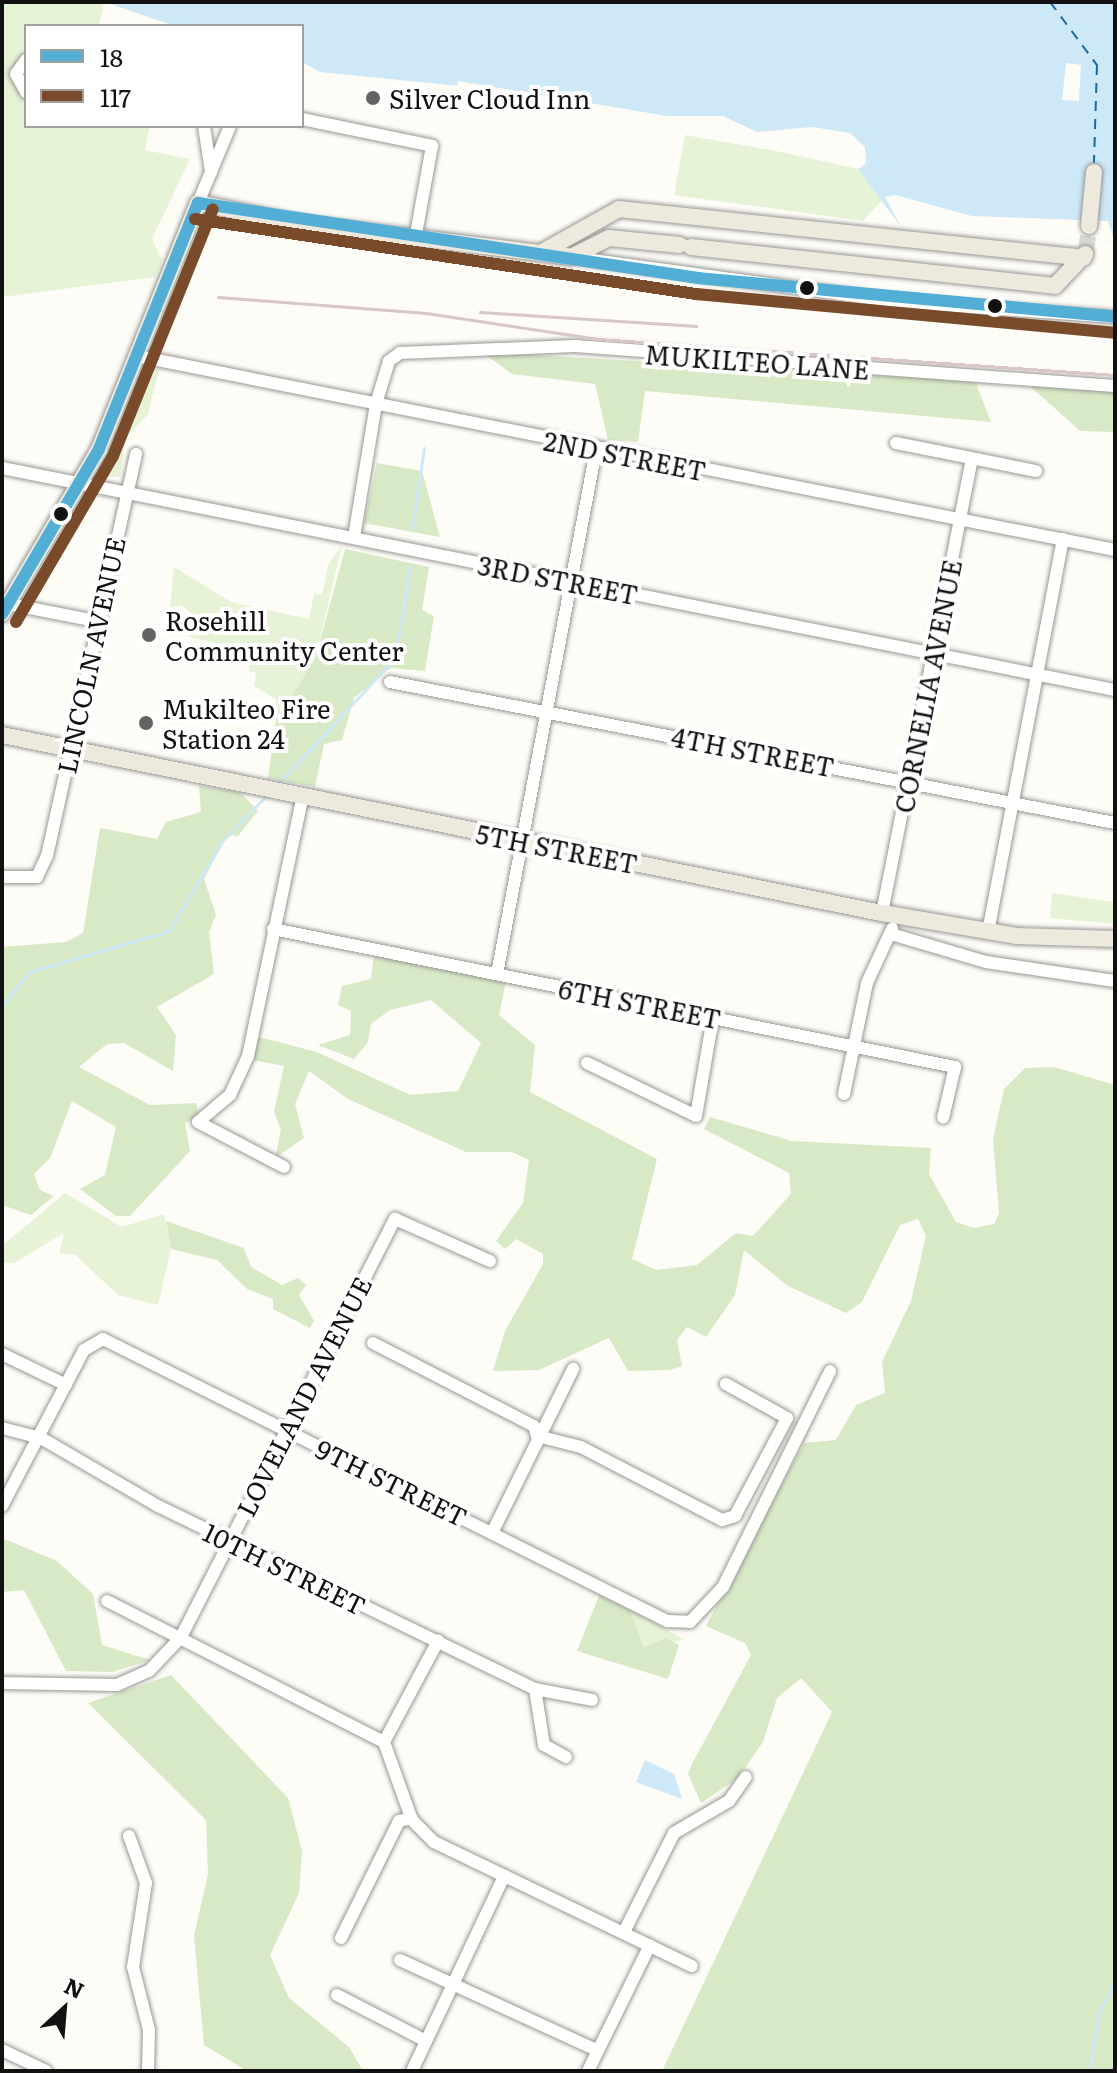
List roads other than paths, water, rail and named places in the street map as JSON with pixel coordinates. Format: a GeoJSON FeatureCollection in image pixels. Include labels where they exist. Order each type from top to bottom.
{"type":"FeatureCollection","features":[{"type":"Feature","properties":{"kind":"main road"},"geometry":{"type":"LineString","coordinates":[[1089,226],[1094,172]]}},
{"type":"Feature","properties":{"kind":"main road"},"geometry":{"type":"LineString","coordinates":[[5,609],[82,480],[137,356],[198,203],[415,240],[571,257],[609,238],[1055,286],[1084,255],[619,209],[537,253]]}},
{"type":"Feature","properties":{"kind":"main road","name":"5TH STREET"},"geometry":{"type":"LineString","coordinates":[[2,735],[889,914],[988,932],[1115,939]]}},
{"type":"Feature","properties":{"kind":"street"},"geometry":{"type":"LineString","coordinates":[[24,63],[16,74],[24,88]]}},
{"type":"Feature","properties":{"kind":"street"},"geometry":{"type":"LineString","coordinates":[[304,119],[432,146],[415,240]]}},
{"type":"Feature","properties":{"kind":"street"},"geometry":{"type":"LineString","coordinates":[[204,128],[211,172]]}},
{"type":"Feature","properties":{"kind":"street"},"geometry":{"type":"LineString","coordinates":[[198,203],[229,128]]}},
{"type":"Feature","properties":{"kind":"street"},"geometry":{"type":"LineString","coordinates":[[571,257],[899,302],[1115,317]]}},
{"type":"Feature","properties":{"kind":"street","name":"MUKILTEO LANE"},"geometry":{"type":"LineString","coordinates":[[376,404],[389,361],[400,353],[559,345],[1115,386]]}},
{"type":"Feature","properties":{"kind":"street","name":"2ND STREET"},"geometry":{"type":"LineString","coordinates":[[137,356],[596,450],[1115,550]]}},
{"type":"Feature","properties":{"kind":"street"},"geometry":{"type":"LineString","coordinates":[[354,537],[376,404]]}},
{"type":"Feature","properties":{"kind":"street"},"geometry":{"type":"LineString","coordinates":[[896,443],[1036,471]]}},
{"type":"Feature","properties":{"kind":"street"},"geometry":{"type":"LineString","coordinates":[[497,974],[596,450]]}},
{"type":"Feature","properties":{"kind":"street","name":"LINCOLN AVENUE"},"geometry":{"type":"LineString","coordinates":[[2,877],[37,877],[47,856],[96,621],[136,454]]}},
{"type":"Feature","properties":{"kind":"street","name":"CORNELIA AVENUE"},"geometry":{"type":"LineString","coordinates":[[844,1094],[867,983],[891,934],[889,914],[909,783],[972,459]]}},
{"type":"Feature","properties":{"kind":"street","name":"3RD STREET"},"geometry":{"type":"LineString","coordinates":[[2,468],[82,480],[1115,690]]}},
{"type":"Feature","properties":{"kind":"street"},"geometry":{"type":"LineString","coordinates":[[988,932],[1063,539]]}},
{"type":"Feature","properties":{"kind":"street"},"geometry":{"type":"LineString","coordinates":[[5,609],[96,621]]}},
{"type":"Feature","properties":{"kind":"street","name":"4TH STREET"},"geometry":{"type":"LineString","coordinates":[[390,682],[547,710],[1115,823]]}},
{"type":"Feature","properties":{"kind":"street"},"geometry":{"type":"LineString","coordinates":[[284,1167],[198,1122],[242,1073],[303,796]]}},
{"type":"Feature","properties":{"kind":"street","name":"6TH STREET"},"geometry":{"type":"LineString","coordinates":[[273,929],[955,1067],[943,1118]]}},
{"type":"Feature","properties":{"kind":"street"},"geometry":{"type":"LineString","coordinates":[[891,934],[986,962],[1115,981]]}},
{"type":"Feature","properties":{"kind":"street"},"geometry":{"type":"LineString","coordinates":[[587,1063],[696,1116],[713,1018]]}},
{"type":"Feature","properties":{"kind":"street","name":"LOVELAND AVENUE"},"geometry":{"type":"LineString","coordinates":[[2,1683],[117,1685],[149,1671],[181,1637],[388,1227],[395,1219],[490,1261]]}},
{"type":"Feature","properties":{"kind":"street","name":"9TH STREET"},"geometry":{"type":"LineString","coordinates":[[66,1385],[95,1339],[493,1531],[667,1621],[690,1622],[723,1587],[830,1371]]}},
{"type":"Feature","properties":{"kind":"street"},"geometry":{"type":"LineString","coordinates":[[373,1343],[534,1426],[537,1436]]}},
{"type":"Feature","properties":{"kind":"street"},"geometry":{"type":"LineString","coordinates":[[2,1354],[66,1385],[41,1438],[2,1506]]}},
{"type":"Feature","properties":{"kind":"street"},"geometry":{"type":"LineString","coordinates":[[493,1531],[537,1436],[573,1369]]}},
{"type":"Feature","properties":{"kind":"street"},"geometry":{"type":"LineString","coordinates":[[537,1436],[581,1447],[722,1520],[744,1507],[787,1418],[726,1384]]}},
{"type":"Feature","properties":{"kind":"street","name":"10TH STREET"},"geometry":{"type":"LineString","coordinates":[[2,1428],[41,1438],[230,1541],[535,1689],[592,1700]]}},
{"type":"Feature","properties":{"kind":"street"},"geometry":{"type":"LineString","coordinates":[[107,1601],[384,1742],[412,1818],[434,1842],[692,1966]]}},
{"type":"Feature","properties":{"kind":"street"},"geometry":{"type":"LineString","coordinates":[[384,1742],[438,1641]]}},
{"type":"Feature","properties":{"kind":"street"},"geometry":{"type":"LineString","coordinates":[[535,1689],[544,1745],[566,1757]]}},
{"type":"Feature","properties":{"kind":"street"},"geometry":{"type":"LineString","coordinates":[[624,1932],[674,1833],[729,1801],[746,1777]]}},
{"type":"Feature","properties":{"kind":"street"},"geometry":{"type":"LineString","coordinates":[[341,1938],[399,1821],[412,1818]]}},
{"type":"Feature","properties":{"kind":"street"},"geometry":{"type":"LineString","coordinates":[[129,1836],[146,1883],[133,1967],[149,2030],[148,2071]]}},
{"type":"Feature","properties":{"kind":"street"},"geometry":{"type":"LineString","coordinates":[[412,2071],[504,1876]]}},
{"type":"Feature","properties":{"kind":"street"},"geometry":{"type":"LineString","coordinates":[[588,2071],[650,1945]]}},
{"type":"Feature","properties":{"kind":"street"},"geometry":{"type":"LineString","coordinates":[[400,1960],[597,2050]]}},
{"type":"Feature","properties":{"kind":"street"},"geometry":{"type":"LineString","coordinates":[[337,1995],[426,2041]]}},
{"type":"Feature","properties":{"kind":"street"},"geometry":{"type":"LineString","coordinates":[[2,2050],[46,2071]]}},
{"type":"Feature","properties":{"kind":"water"},"geometry":{"type":"Polygon","coordinates":[[[104,2],[1115,2],[1115,242],[901,227],[855,165],[510,91],[320,72],[304,63],[304,24],[169,24],[104,2]]]}},
{"type":"Feature","properties":{"kind":"water"},"geometry":{"type":"Polygon","coordinates":[[[645,1760],[674,1774],[682,1799],[636,1782],[645,1760]]]}},
{"type":"Feature","properties":{"kind":"waterway"},"geometry":{"type":"LineString","coordinates":[[412,529],[424,448]]}},
{"type":"Feature","properties":{"kind":"waterway"},"geometry":{"type":"LineString","coordinates":[[276,786],[395,658],[410,565]]}},
{"type":"Feature","properties":{"kind":"waterway"},"geometry":{"type":"LineString","coordinates":[[2,1006],[29,972],[169,931],[223,840],[268,794]]}},
{"type":"Feature","properties":{"kind":"waterway"},"geometry":{"type":"LineString","coordinates":[[1089,2071],[1099,2012],[1115,1981]]}},
{"type":"Feature","properties":{"kind":"tunnel"},"geometry":{"type":"LineString","coordinates":[[1086,252],[1089,226]]}},
{"type":"Feature","properties":{"kind":"railway"},"geometry":{"type":"LineString","coordinates":[[218,297],[426,313],[598,339],[1115,375]]}},
{"type":"Feature","properties":{"kind":"railway"},"geometry":{"type":"LineString","coordinates":[[480,312],[697,326]]}},
{"type":"Feature","properties":{"kind":"place","name":"Silver Cloud Inn"},"geometry":{"type":"Point","coordinates":[373,98]}},
{"type":"Feature","properties":{"kind":"place","name":"Rosehill Community Center"},"geometry":{"type":"Point","coordinates":[149,635]}},
{"type":"Feature","properties":{"kind":"place","name":"Mukilteo Fire Station 24"},"geometry":{"type":"Point","coordinates":[146,723]}}]}
